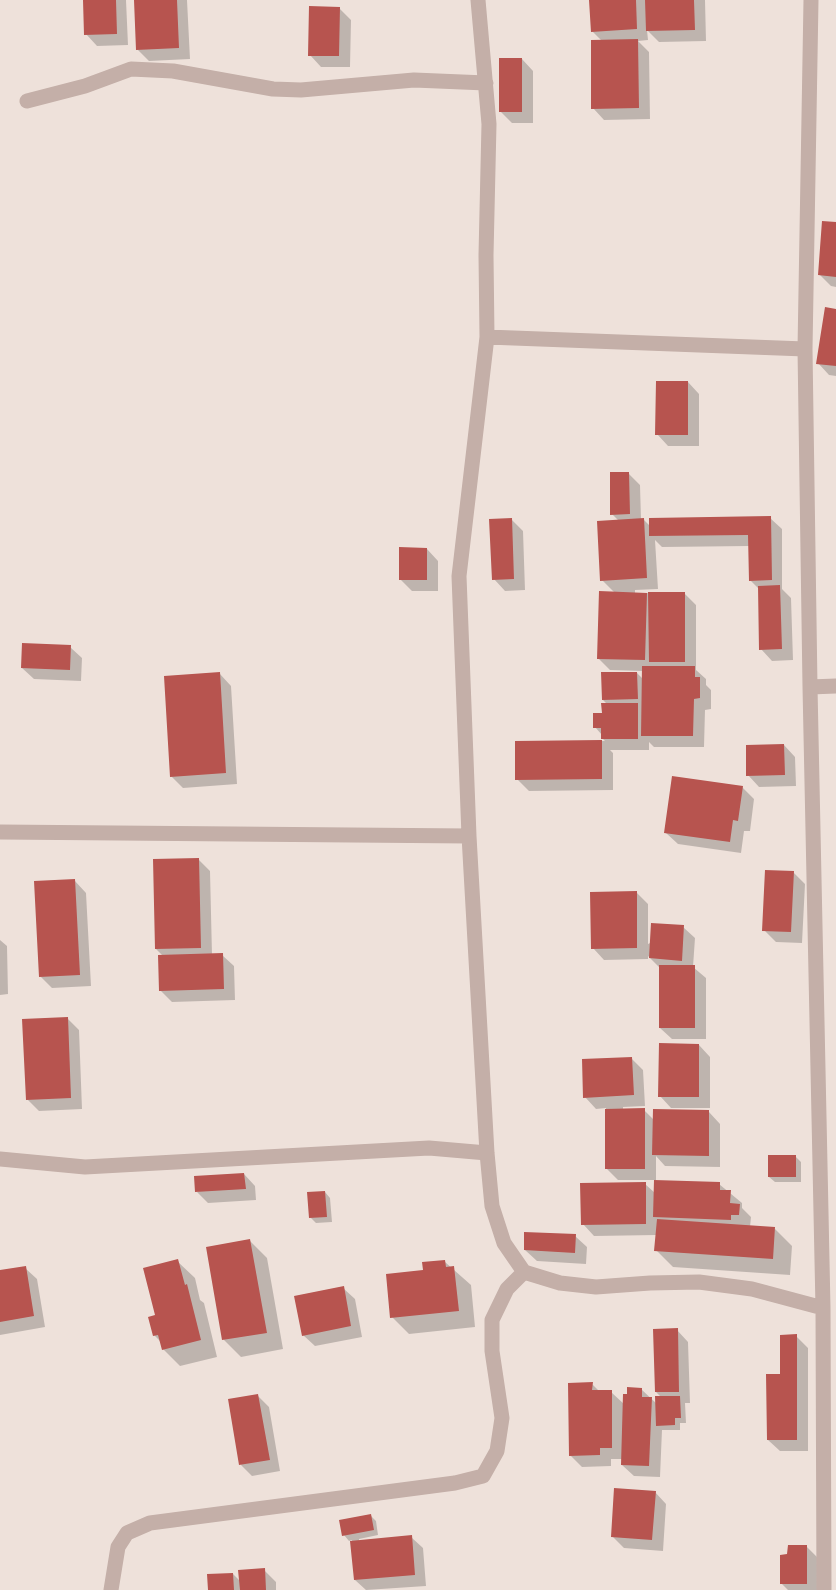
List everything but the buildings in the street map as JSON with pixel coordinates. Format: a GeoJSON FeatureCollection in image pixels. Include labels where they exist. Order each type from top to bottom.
{"type":"FeatureCollection","features":[{"type":"Feature","properties":{"kind":"street"},"geometry":{"type":"LineString","coordinates":[[478,0],[489,124],[487,338],[459,576],[469,836],[492,1206],[504,1243],[524,1272],[560,1283],[596,1287],[699,1282],[752,1289],[823,1308]]}},
{"type":"Feature","properties":{"kind":"street"},"geometry":{"type":"LineString","coordinates":[[811,0],[805,349],[823,1308],[824,1590]]}},
{"type":"Feature","properties":{"kind":"street"},"geometry":{"type":"LineString","coordinates":[[27,101],[85,86],[131,69],[173,71],[273,89],[301,90],[414,80],[486,83]]}},
{"type":"Feature","properties":{"kind":"street"},"geometry":{"type":"LineString","coordinates":[[487,338],[805,349]]}},
{"type":"Feature","properties":{"kind":"street"},"geometry":{"type":"LineString","coordinates":[[810,687],[836,687]]}},
{"type":"Feature","properties":{"kind":"street"},"geometry":{"type":"LineString","coordinates":[[0,832],[469,836]]}},
{"type":"Feature","properties":{"kind":"street"},"geometry":{"type":"LineString","coordinates":[[0,1159],[85,1167],[429,1148],[487,1153]]}},
{"type":"Feature","properties":{"kind":"street"},"geometry":{"type":"LineString","coordinates":[[111,1590],[118,1547],[127,1533],[150,1523],[455,1483],[483,1476],[497,1451],[502,1418],[492,1351],[492,1320],[507,1289],[524,1272]]}}]}
